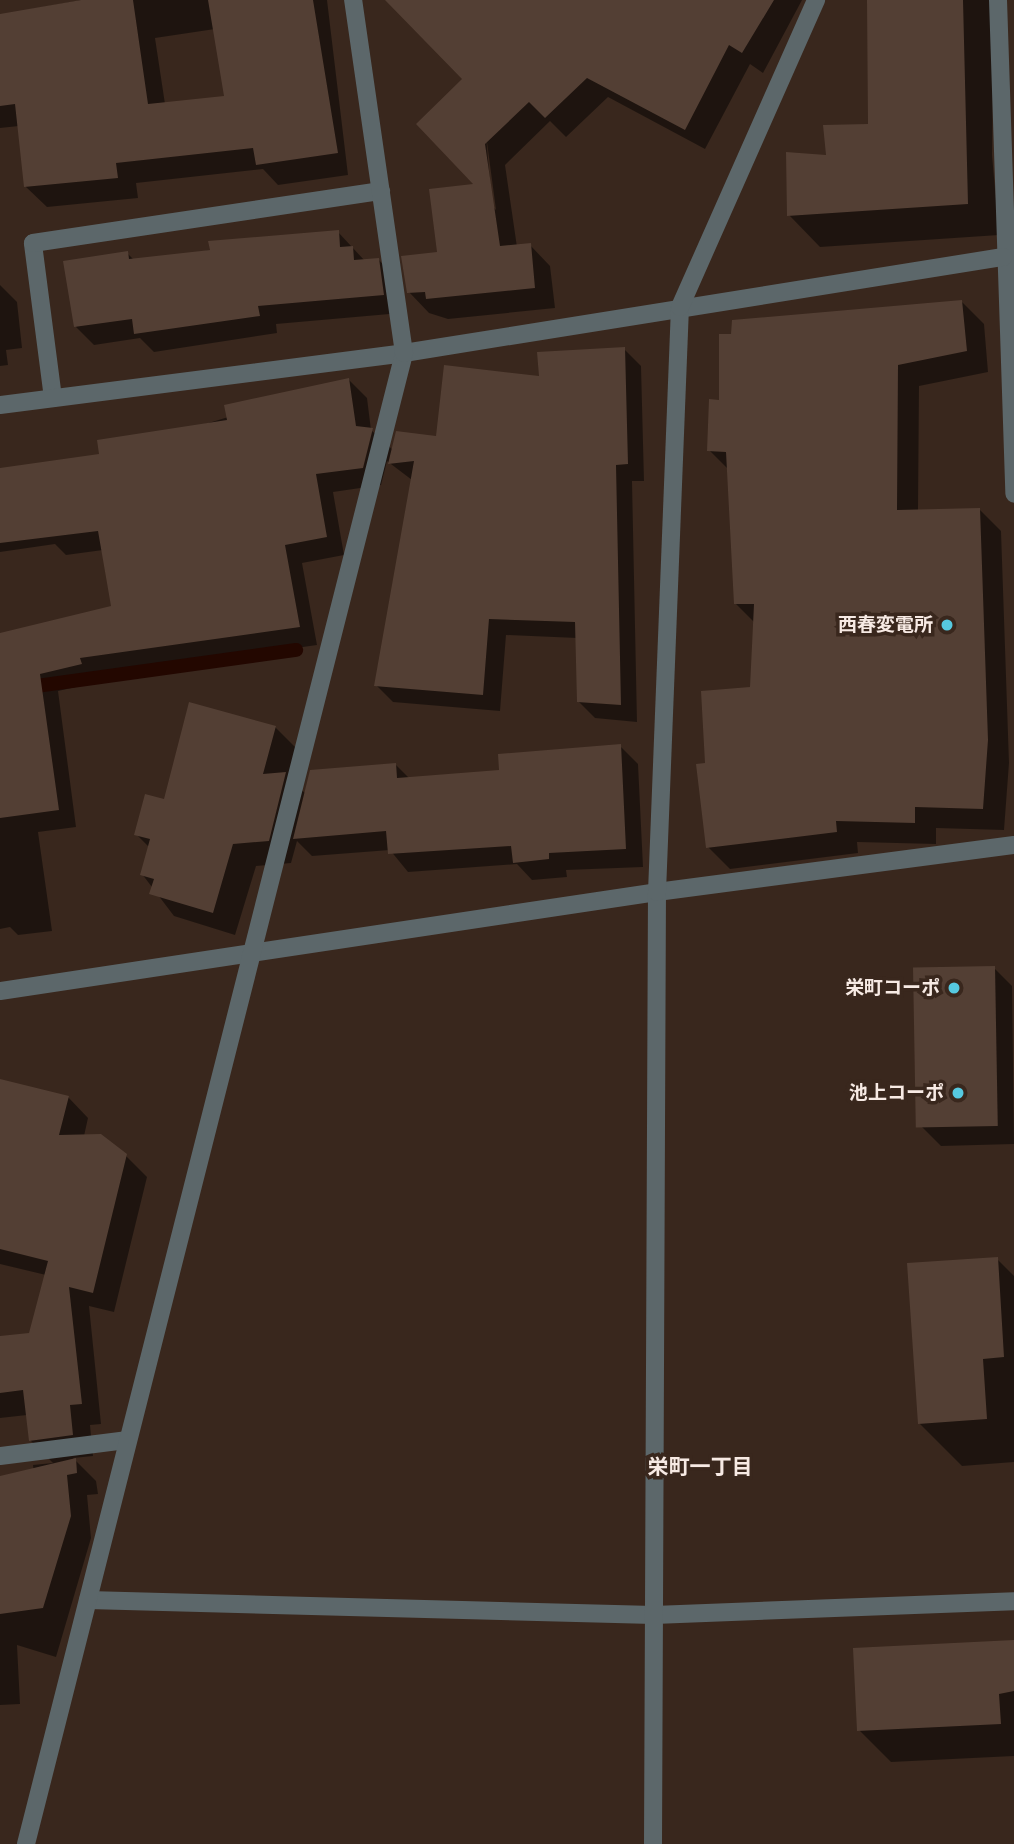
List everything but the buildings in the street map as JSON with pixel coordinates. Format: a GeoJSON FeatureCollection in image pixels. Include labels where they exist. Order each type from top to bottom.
{"type":"FeatureCollection","features":[{"type":"Feature","properties":{"kind":"street"},"geometry":{"type":"LineString","coordinates":[[26,1844],[126,1440],[404,353],[353,0]]}},
{"type":"Feature","properties":{"kind":"street"},"geometry":{"type":"LineString","coordinates":[[653,1844],[657,892],[680,307],[816,0]]}},
{"type":"Feature","properties":{"kind":"street"},"geometry":{"type":"LineString","coordinates":[[998,0],[1003,257],[1014,494]]}},
{"type":"Feature","properties":{"kind":"street"},"geometry":{"type":"LineString","coordinates":[[52,398],[33,243],[381,191]]}},
{"type":"Feature","properties":{"kind":"street"},"geometry":{"type":"LineString","coordinates":[[0,405],[404,353],[1003,257]]}},
{"type":"Feature","properties":{"kind":"street"},"geometry":{"type":"LineString","coordinates":[[0,991],[657,892],[1014,845]]}},
{"type":"Feature","properties":{"kind":"street"},"geometry":{"type":"LineString","coordinates":[[0,1456],[126,1440]]}},
{"type":"Feature","properties":{"kind":"street"},"geometry":{"type":"LineString","coordinates":[[88,1600],[654,1615],[1014,1601]]}},
{"type":"Feature","properties":{"kind":"waterway"},"geometry":{"type":"LineString","coordinates":[[0,691],[296,650]]}},
{"type":"Feature","properties":{"kind":"place","name":"西春変電所"},"geometry":{"type":"Point","coordinates":[947,625]}},
{"type":"Feature","properties":{"kind":"place","name":"栄町コーポ"},"geometry":{"type":"Point","coordinates":[954,988]}},
{"type":"Feature","properties":{"kind":"place","name":"池上コーポ"},"geometry":{"type":"Point","coordinates":[958,1093]}},
{"type":"Feature","properties":{"kind":"district","name":"栄町一丁目"},"geometry":{"type":"Point","coordinates":[700,1467]}}]}
